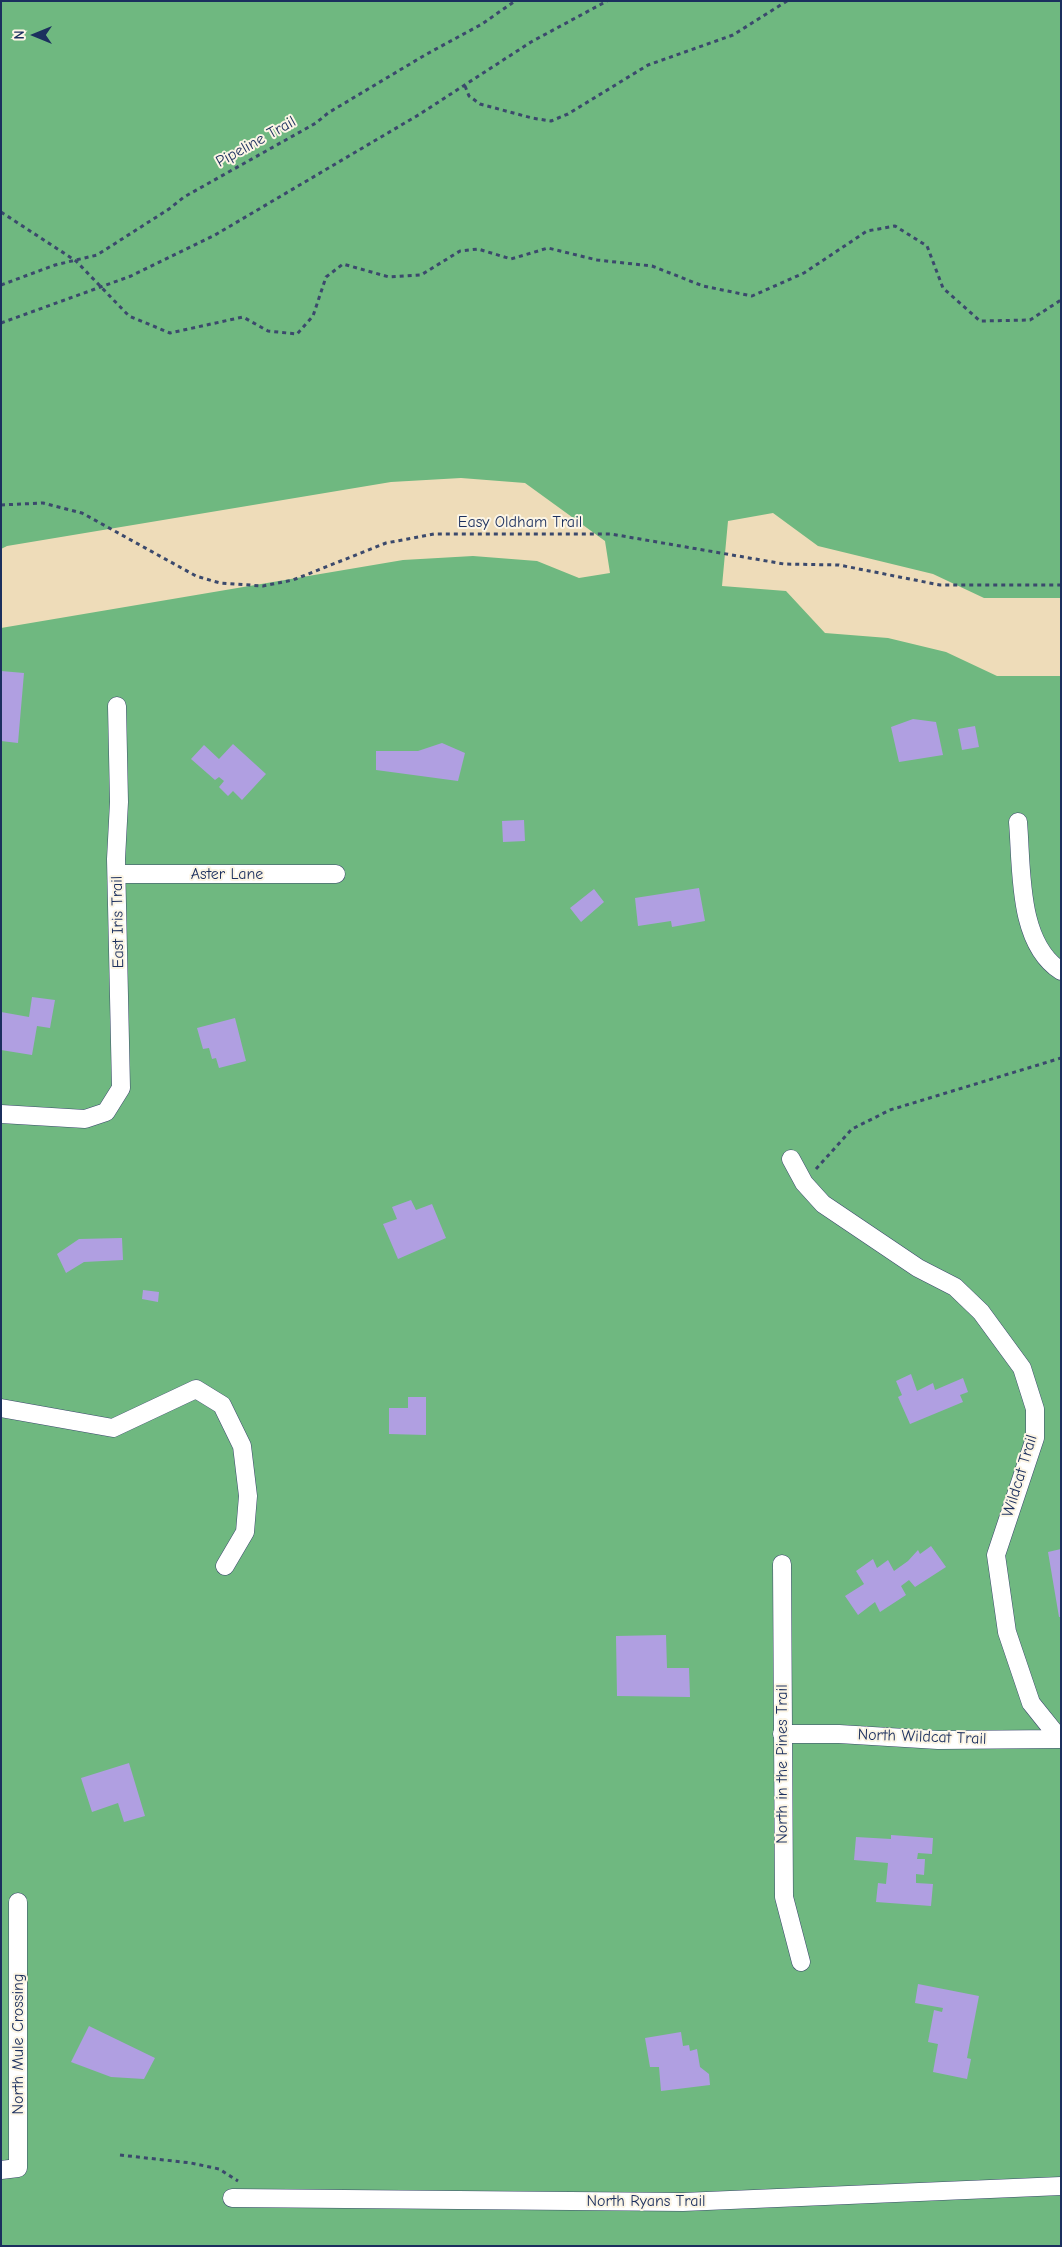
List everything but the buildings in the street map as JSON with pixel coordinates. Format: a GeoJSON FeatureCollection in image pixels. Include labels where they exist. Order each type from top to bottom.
{"type":"FeatureCollection","features":[{"type":"Feature","properties":{"kind":"street","name":"East Iris Trail"},"geometry":{"type":"LineString","coordinates":[[1,1114],[85,1120],[106,1112],[121,1088],[117,874],[119,802],[117,706]]}},
{"type":"Feature","properties":{"kind":"street"},"geometry":{"type":"LineString","coordinates":[[1018,822],[1024,908],[1046,959],[1061,971]]}},
{"type":"Feature","properties":{"kind":"street","name":"Aster Lane"},"geometry":{"type":"LineString","coordinates":[[117,874],[336,874]]}},
{"type":"Feature","properties":{"kind":"street","name":"Wildcat Trail"},"geometry":{"type":"LineString","coordinates":[[792,1159],[804,1183],[823,1204],[918,1268],[955,1288],[981,1312],[1022,1368],[1035,1409],[1034,1438],[996,1555],[1007,1632],[1031,1703],[1060,1738]]}},
{"type":"Feature","properties":{"kind":"street"},"geometry":{"type":"LineString","coordinates":[[1,1408],[113,1428],[196,1389],[222,1405],[242,1446],[248,1496],[246,1532],[225,1566]]}},
{"type":"Feature","properties":{"kind":"street","name":"North in the Pines Trail"},"geometry":{"type":"LineString","coordinates":[[782,1564],[784,1897],[801,1962]]}},
{"type":"Feature","properties":{"kind":"street","name":"North Wildcat Trail"},"geometry":{"type":"LineString","coordinates":[[782,1734],[839,1734],[938,1740],[1060,1738]]}},
{"type":"Feature","properties":{"kind":"street","name":"North Mule Crossing"},"geometry":{"type":"LineString","coordinates":[[1,2170],[18,2168],[18,1902]]}},
{"type":"Feature","properties":{"kind":"street","name":"North Ryans Trail"},"geometry":{"type":"LineString","coordinates":[[232,2198],[684,2202],[1061,2186]]}},
{"type":"Feature","properties":{"kind":"path","name":"Pipeline Trail"},"geometry":{"type":"LineString","coordinates":[[1,285],[55,265],[97,255],[169,210],[184,197],[316,123],[425,55],[482,24],[515,1]]}},
{"type":"Feature","properties":{"kind":"path"},"geometry":{"type":"LineString","coordinates":[[1,323],[131,276],[215,235],[368,146],[465,86],[531,42],[607,1]]}},
{"type":"Feature","properties":{"kind":"path"},"geometry":{"type":"LineString","coordinates":[[465,86],[469,96],[480,104],[532,118],[551,121],[568,114],[648,64],[733,35],[787,1]]}},
{"type":"Feature","properties":{"kind":"path"},"geometry":{"type":"LineString","coordinates":[[1,212],[76,261],[129,316],[170,333],[244,317],[268,331],[297,334],[313,316],[326,277],[343,264],[389,277],[421,275],[460,251],[478,249],[511,259],[548,248],[597,260],[652,266],[703,286],[752,296],[804,273],[867,231],[895,226],[927,246],[943,288],[980,321],[1030,320],[1061,300]]}},
{"type":"Feature","properties":{"kind":"path","name":"Easy Oldham Trail"},"geometry":{"type":"LineString","coordinates":[[1,506],[43,503],[82,513],[196,576],[220,583],[263,586],[293,580],[386,543],[434,534],[611,534],[784,564],[839,564],[940,586],[1061,585]]}},
{"type":"Feature","properties":{"kind":"path"},"geometry":{"type":"LineString","coordinates":[[804,1183],[852,1129],[890,1110],[1061,1058]]}},
{"type":"Feature","properties":{"kind":"path"},"geometry":{"type":"LineString","coordinates":[[120,2155],[219,2169],[243,2184]]}},
{"type":"Feature","properties":{"kind":"green space"},"geometry":{"type":"Polygon","coordinates":[[[1,1],[1061,1],[1061,598],[984,598],[933,574],[818,546],[773,513],[728,521],[722,586],[786,591],[825,633],[888,638],[946,652],[997,676],[1061,676],[1061,2246],[1,2246],[1,628],[403,560],[473,556],[537,561],[579,578],[610,573],[605,541],[525,483],[461,478],[391,482],[7,546],[1,549],[1,1]]]}}]}
